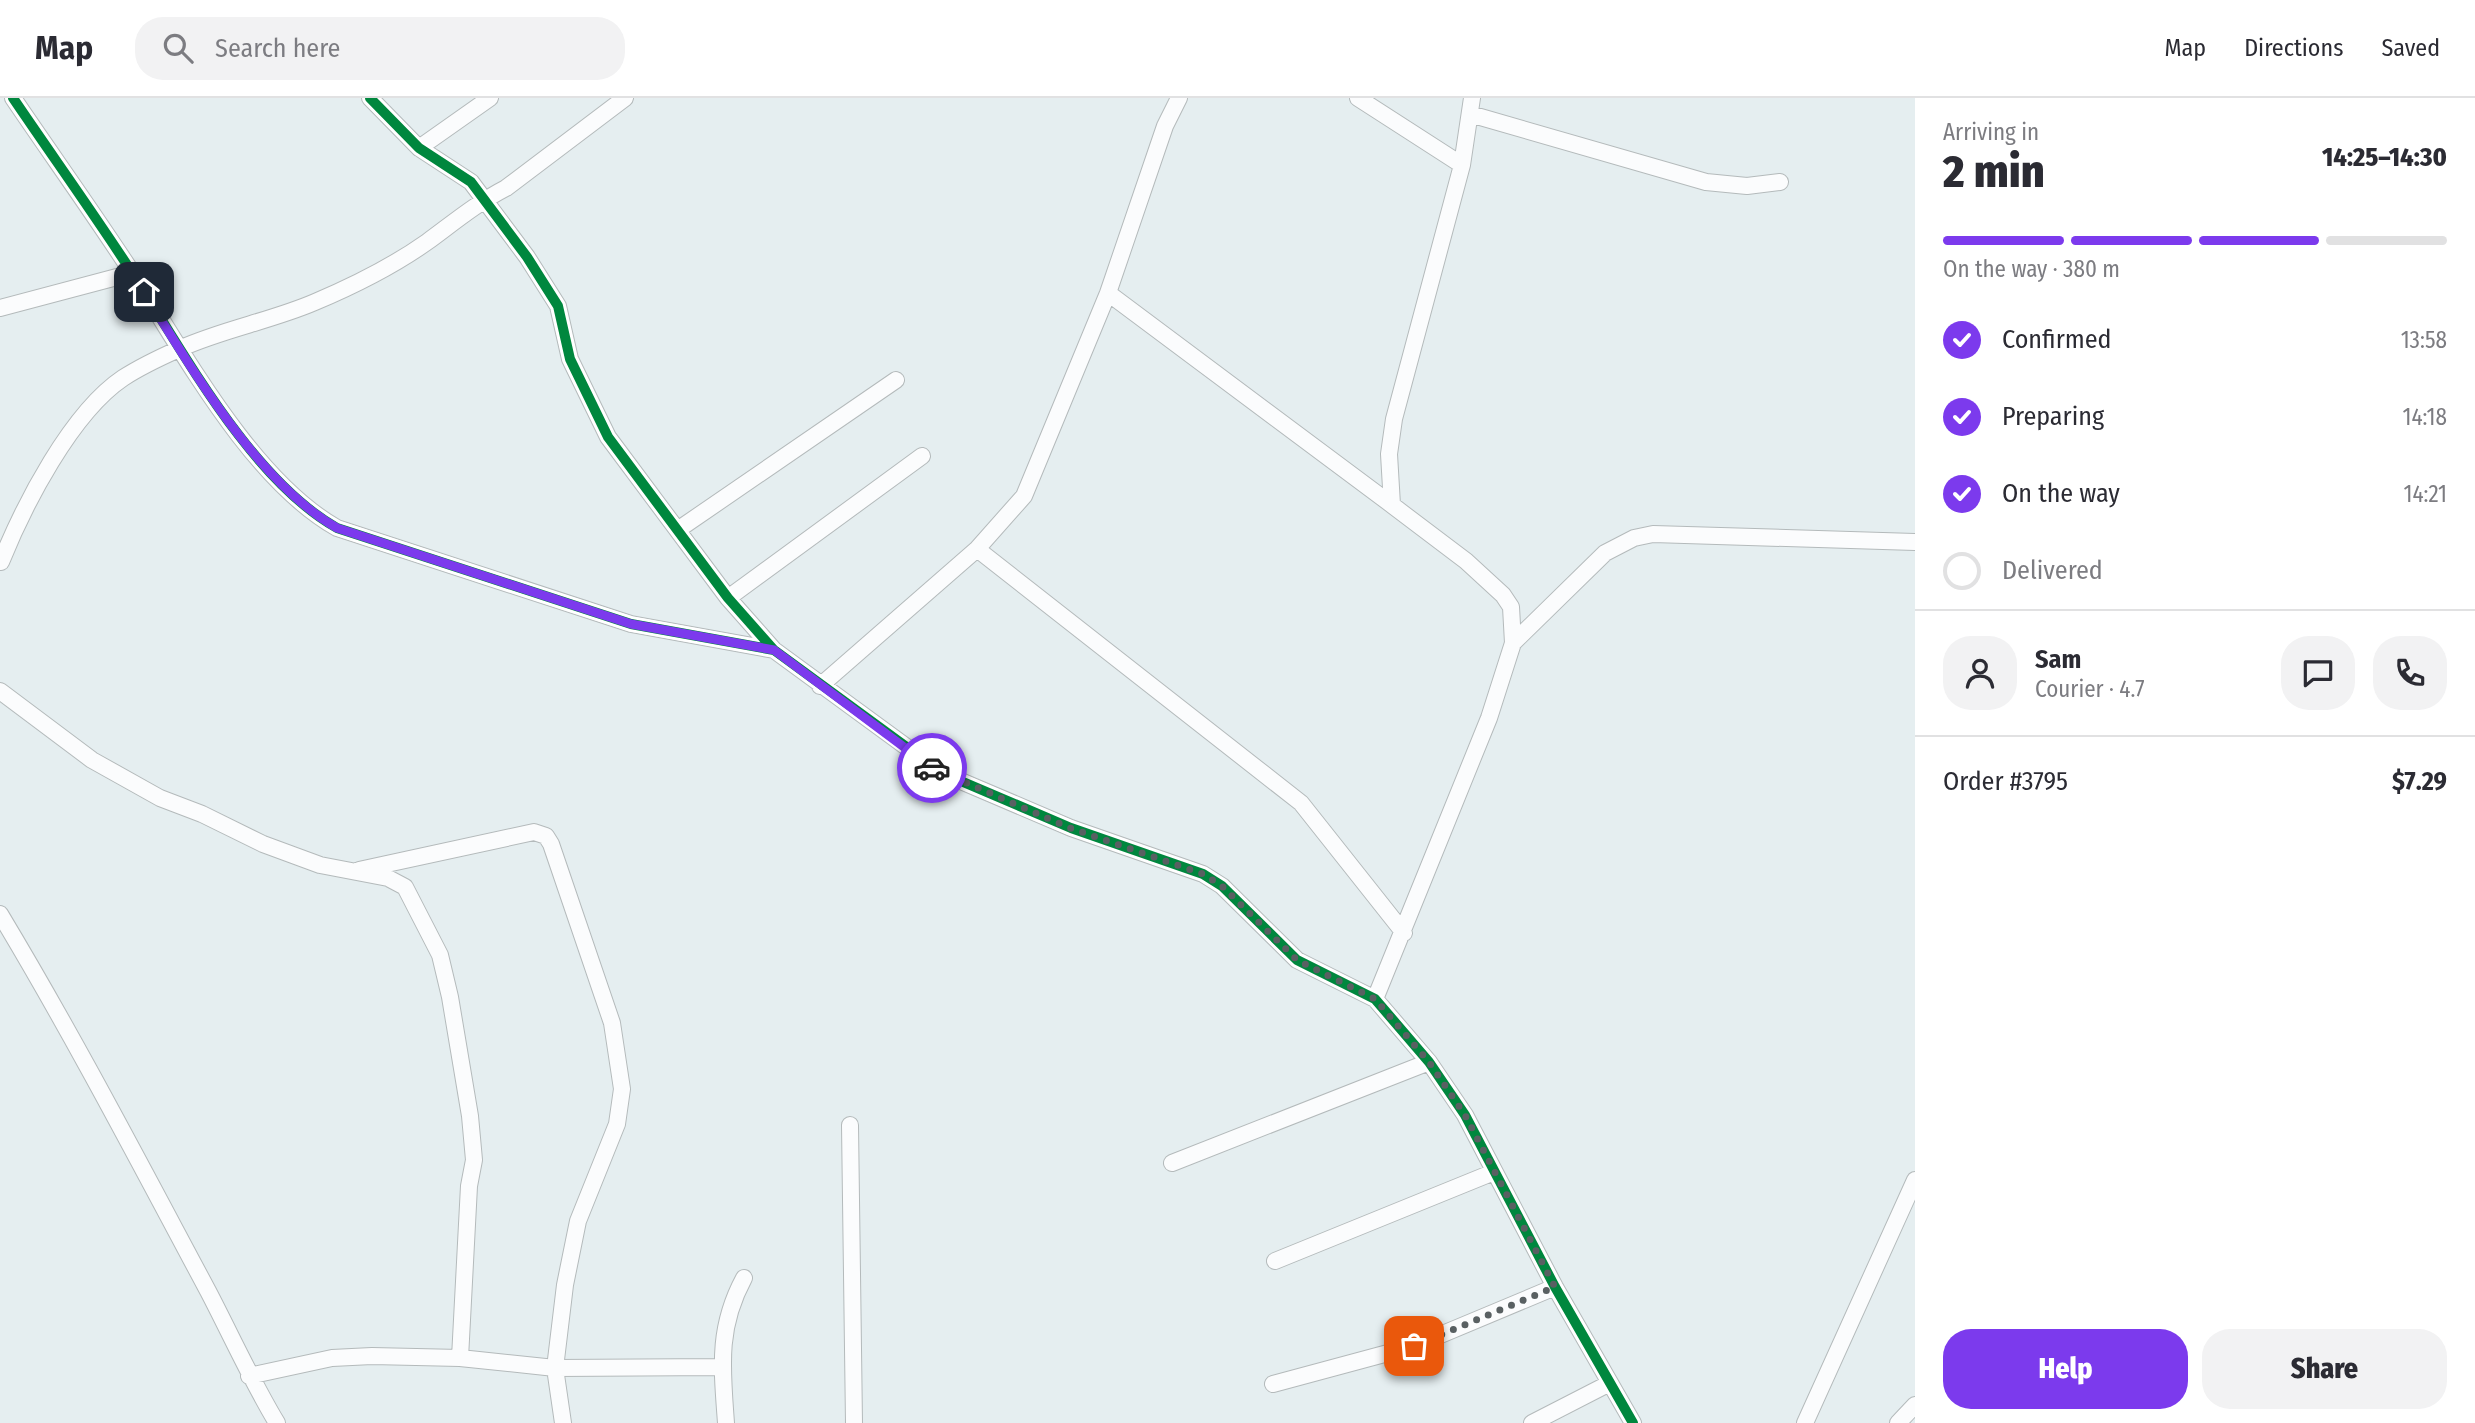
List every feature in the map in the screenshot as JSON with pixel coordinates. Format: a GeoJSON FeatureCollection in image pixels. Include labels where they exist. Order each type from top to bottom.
{"type":"FeatureCollection","features":[{"type":"Feature","properties":{"kind":"street"},"geometry":{"type":"LineString","coordinates":[[13,98],[132,273],[179,349],[275,479],[308,510],[337,528],[631,624],[774,650]]}},
{"type":"Feature","properties":{"kind":"street"},"geometry":{"type":"LineString","coordinates":[[370,98],[419,148],[458,171],[484,199],[538,273],[558,306],[570,359],[608,437],[728,598],[774,650],[820,686],[862,713],[909,752],[942,773],[1070,828],[1203,874],[1222,886],[1297,960],[1375,999],[1429,1062],[1465,1115],[1555,1287],[1633,1423]]}},
{"type":"Feature","properties":{"kind":"street"},"geometry":{"type":"LineString","coordinates":[[419,148],[490,98]]}},
{"type":"Feature","properties":{"kind":"street"},"geometry":{"type":"LineString","coordinates":[[1,562],[17,524],[70,433],[101,397],[123,379],[179,349],[313,303],[374,273],[425,243],[484,199],[506,188],[625,98]]}},
{"type":"Feature","properties":{"kind":"street"},"geometry":{"type":"LineString","coordinates":[[820,686],[977,549],[1024,496],[1108,293],[1165,126],[1179,98]]}},
{"type":"Feature","properties":{"kind":"street"},"geometry":{"type":"LineString","coordinates":[[1358,98],[1462,165]]}},
{"type":"Feature","properties":{"kind":"street"},"geometry":{"type":"LineString","coordinates":[[1392,505],[1389,454],[1394,419],[1462,165],[1471,106],[1706,182],[1747,186],[1780,182]]}},
{"type":"Feature","properties":{"kind":"street"},"geometry":{"type":"LineString","coordinates":[[0,308],[132,273]]}},
{"type":"Feature","properties":{"kind":"street"},"geometry":{"type":"LineString","coordinates":[[1108,293],[1456,553],[1503,595],[1511,607],[1513,642],[1489,718],[1375,999]]}},
{"type":"Feature","properties":{"kind":"street"},"geometry":{"type":"LineString","coordinates":[[679,529],[896,380]]}},
{"type":"Feature","properties":{"kind":"street"},"geometry":{"type":"LineString","coordinates":[[728,598],[922,456]]}},
{"type":"Feature","properties":{"kind":"street"},"geometry":{"type":"LineString","coordinates":[[1513,642],[1605,553],[1634,538],[1653,534],[1915,542]]}},
{"type":"Feature","properties":{"kind":"street"},"geometry":{"type":"LineString","coordinates":[[977,549],[1301,803],[1404,933]]}},
{"type":"Feature","properties":{"kind":"street"},"geometry":{"type":"LineString","coordinates":[[0,691],[92,760],[153,795],[262,844],[333,870],[388,878],[405,887],[440,955],[461,1051],[474,1160],[469,1186],[460,1358]]}},
{"type":"Feature","properties":{"kind":"street"},"geometry":{"type":"LineString","coordinates":[[350,872],[534,832],[546,836],[551,844],[612,1023],[622,1088],[617,1124],[579,1221],[565,1284],[555,1368],[563,1423]]}},
{"type":"Feature","properties":{"kind":"street"},"geometry":{"type":"LineString","coordinates":[[0,914],[67,1027],[276,1423]]}},
{"type":"Feature","properties":{"kind":"street"},"geometry":{"type":"LineString","coordinates":[[1172,1163],[1429,1062]]}},
{"type":"Feature","properties":{"kind":"street"},"geometry":{"type":"LineString","coordinates":[[850,1125],[854,1423]]}},
{"type":"Feature","properties":{"kind":"street"},"geometry":{"type":"LineString","coordinates":[[1276,1261],[1494,1172]]}},
{"type":"Feature","properties":{"kind":"street"},"geometry":{"type":"LineString","coordinates":[[1805,1423],[1915,1180]]}},
{"type":"Feature","properties":{"kind":"street"},"geometry":{"type":"LineString","coordinates":[[726,1423],[723,1367],[725,1324],[730,1305],[744,1278]]}},
{"type":"Feature","properties":{"kind":"street"},"geometry":{"type":"LineString","coordinates":[[1273,1384],[1414,1346],[1555,1287]]}},
{"type":"Feature","properties":{"kind":"street"},"geometry":{"type":"LineString","coordinates":[[249,1376],[331,1357],[460,1358],[555,1368],[723,1367]]}},
{"type":"Feature","properties":{"kind":"street"},"geometry":{"type":"LineString","coordinates":[[1532,1423],[1609,1383]]}},
{"type":"Feature","properties":{"kind":"street"},"geometry":{"type":"LineString","coordinates":[[1898,1423],[1915,1405]]}},
{"type":"Feature","properties":{"kind":"cycle path"},"geometry":{"type":"LineString","coordinates":[[13,98],[223,413],[249,448],[306,507],[337,528],[631,624],[774,650]]}},
{"type":"Feature","properties":{"kind":"cycle path"},"geometry":{"type":"LineString","coordinates":[[370,98],[419,148],[471,182],[527,257],[558,306],[570,359],[608,437],[728,598],[774,650],[942,773],[1071,828],[1203,874],[1222,886],[1297,960],[1375,999],[1429,1062],[1465,1115],[1555,1287],[1633,1423]]}},
{"type":"Feature","properties":{"kind":"way so far"},"geometry":{"type":"LineString","coordinates":[[932,768],[1070,828],[1203,874],[1222,886],[1297,960],[1323,976],[1375,999],[1429,1062],[1465,1115],[1555,1287],[1414,1346]]}},
{"type":"Feature","properties":{"kind":"route"},"geometry":{"type":"LineString","coordinates":[[144,292],[179,349],[261,463],[285,491],[317,517],[337,528],[631,624],[774,650],[820,686],[862,713],[932,768]]}}]}
